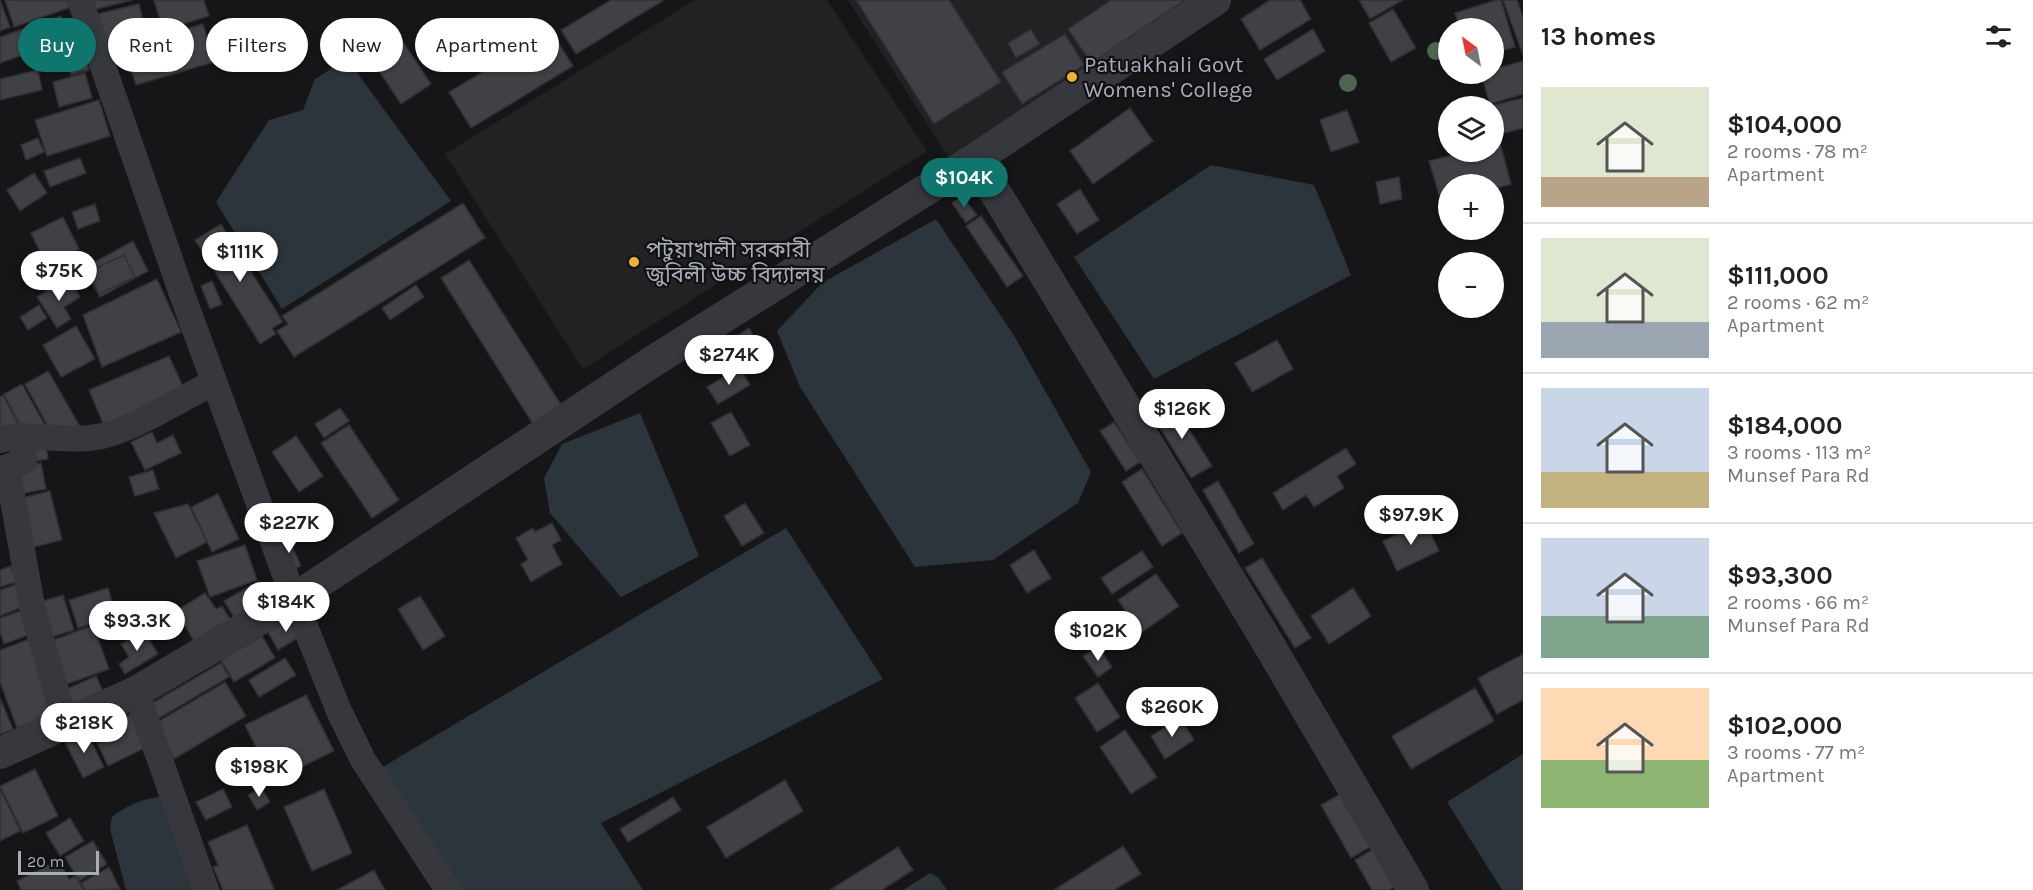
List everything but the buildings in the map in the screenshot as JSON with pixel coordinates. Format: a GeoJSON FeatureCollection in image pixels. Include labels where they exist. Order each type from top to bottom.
{"type":"FeatureCollection","features":[{"type":"Feature","properties":{"kind":"street"},"geometry":{"type":"LineString","coordinates":[[80,0],[214,382],[294,599],[339,711],[363,760],[448,890]]}},
{"type":"Feature","properties":{"kind":"street"},"geometry":{"type":"LineString","coordinates":[[0,753],[136,692],[294,599],[655,360],[975,159],[1215,0]]}},
{"type":"Feature","properties":{"kind":"street"},"geometry":{"type":"LineString","coordinates":[[975,159],[1259,627],[1413,890]]}},
{"type":"Feature","properties":{"kind":"street"},"geometry":{"type":"LineString","coordinates":[[10,438],[74,440],[99,437],[214,382]]}},
{"type":"Feature","properties":{"kind":"street"},"geometry":{"type":"LineString","coordinates":[[10,438],[24,461],[7,467],[33,611],[66,725]]}},
{"type":"Feature","properties":{"kind":"street"},"geometry":{"type":"LineString","coordinates":[[136,692],[206,890]]}},
{"type":"Feature","properties":{"kind":"shaded area","name":"পটুয়াখালী সরকারী জুবিলী উচ্চ বিদ্যালয়"},"geometry":{"type":"Polygon","coordinates":[[[695,0],[827,0],[927,151],[583,369],[445,154],[695,0]]]}},
{"type":"Feature","properties":{"kind":"shaded area","name":"Patuakhali Govt Womens' College"},"geometry":{"type":"Polygon","coordinates":[[[848,0],[856,0],[934,124],[949,0],[1111,0],[1068,29],[1091,62],[1185,0],[1199,0],[950,160],[848,0]],[[1064,34],[1002,72],[1022,103],[1084,65],[1064,34]]]}},
{"type":"Feature","properties":{"kind":"shaded area"},"geometry":{"type":"Polygon","coordinates":[[[326,72],[357,72],[451,201],[282,309],[216,202],[269,120],[303,110],[315,79],[326,72]]]}},
{"type":"Feature","properties":{"kind":"shaded area"},"geometry":{"type":"Polygon","coordinates":[[[1211,165],[1314,185],[1351,275],[1154,379],[1074,257],[1211,165]]]}},
{"type":"Feature","properties":{"kind":"shaded area"},"geometry":{"type":"Polygon","coordinates":[[[936,219],[1013,334],[1091,472],[1078,503],[993,560],[915,567],[800,387],[777,331],[822,283],[936,219]]]}},
{"type":"Feature","properties":{"kind":"shaded area"},"geometry":{"type":"Polygon","coordinates":[[[640,413],[699,556],[621,597],[550,513],[544,478],[562,444],[640,413]]]}},
{"type":"Feature","properties":{"kind":"shaded area"},"geometry":{"type":"Polygon","coordinates":[[[786,528],[883,679],[601,823],[643,890],[449,890],[374,772],[786,528]]]}},
{"type":"Feature","properties":{"kind":"shaded area"},"geometry":{"type":"Polygon","coordinates":[[[1523,754],[1523,890],[1502,890],[1447,802],[1523,754]]]}},
{"type":"Feature","properties":{"kind":"shaded area"},"geometry":{"type":"Polygon","coordinates":[[[165,797],[199,890],[126,890],[110,829],[112,817],[137,802],[165,797]]]}},
{"type":"Feature","properties":{"kind":"shaded area"},"geometry":{"type":"Polygon","coordinates":[[[930,873],[938,877],[947,890],[903,890],[930,873]]]}},
{"type":"Feature","properties":{"kind":"place","name":"Patuakhali Govt Womens' College"},"geometry":{"type":"Point","coordinates":[1072,77]}},
{"type":"Feature","properties":{"kind":"place","name":"পটুয়াখালী সরকারী জুবিলী উচ্চ বিদ্যালয়"},"geometry":{"type":"Point","coordinates":[634,262]}}]}
